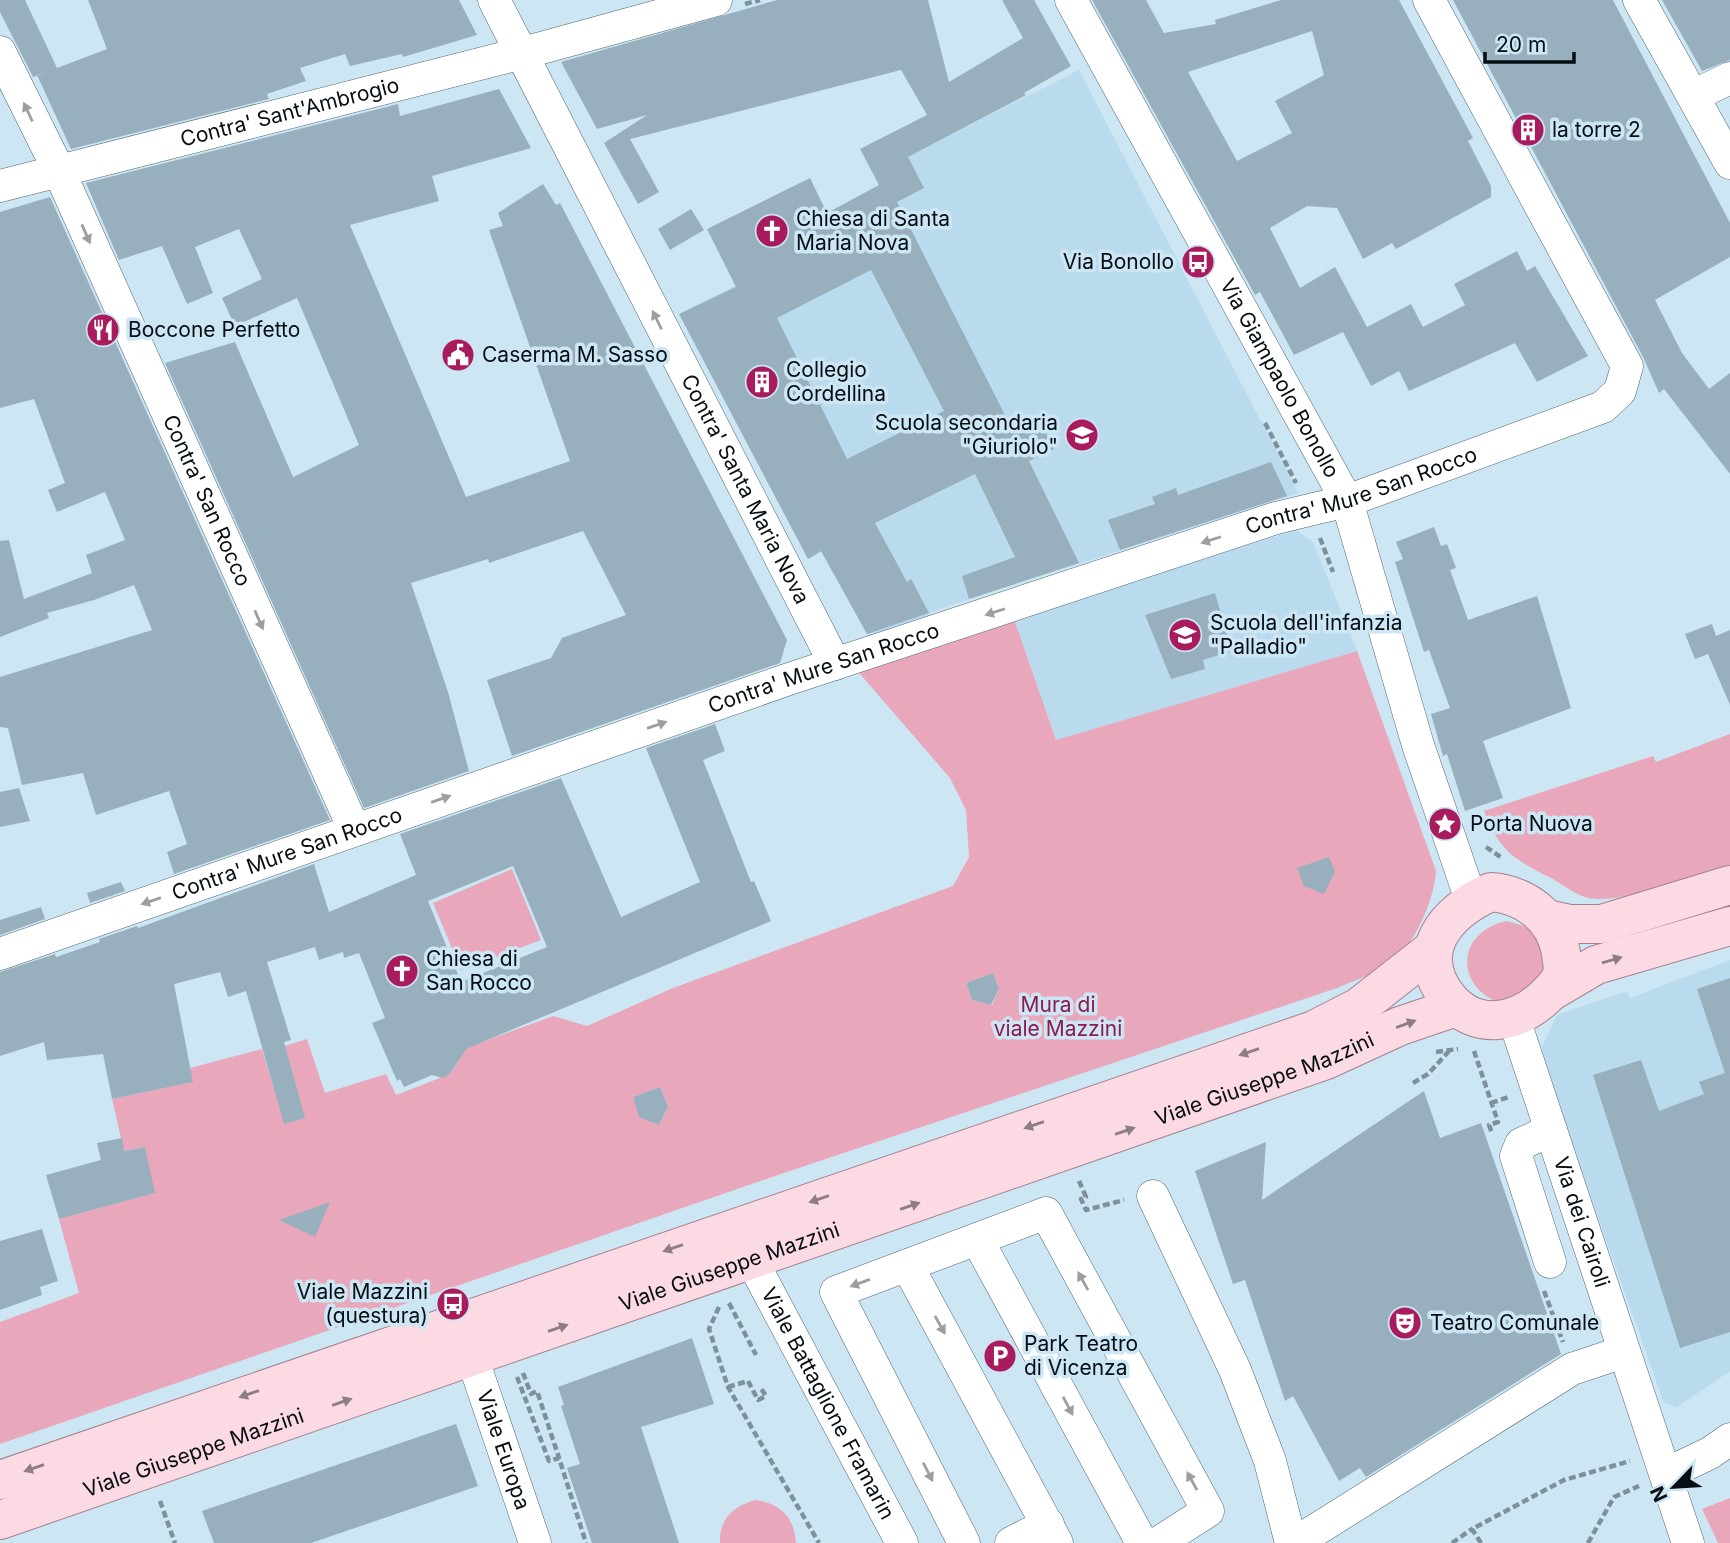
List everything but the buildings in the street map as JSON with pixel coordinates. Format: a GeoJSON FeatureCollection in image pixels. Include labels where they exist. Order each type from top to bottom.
{"type":"FeatureCollection","features":[{"type":"Feature","properties":{"kind":"main road"},"geometry":{"type":"LineString","coordinates":[[1730,885],[1602,925],[1570,924],[1547,919],[1510,894],[1491,892],[1463,905],[1443,928],[1433,948],[1436,979],[1456,1007],[1478,1018],[1496,1021],[1514,1019],[1538,1004],[1552,991],[1596,965],[1730,926]]}},
{"type":"Feature","properties":{"kind":"main road"},"geometry":{"type":"LineString","coordinates":[[1547,919],[1556,933],[1562,963],[1562,975],[1552,991]]}},
{"type":"Feature","properties":{"kind":"main road","name":"Viale Giuseppe Mazzini"},"geometry":{"type":"LineString","coordinates":[[0,1480],[1314,1030],[1359,1007],[1433,948]]}},
{"type":"Feature","properties":{"kind":"main road","name":"Viale Giuseppe Mazzini"},"geometry":{"type":"LineString","coordinates":[[0,1520],[501,1358],[754,1260],[1326,1060],[1400,1026],[1456,1007]]}},
{"type":"Feature","properties":{"kind":"street","name":"Contra' Santa Maria Nova"},"geometry":{"type":"LineString","coordinates":[[494,0],[666,340],[835,664]]}},
{"type":"Feature","properties":{"kind":"street","name":"Contra' Sant'Ambrogio"},"geometry":{"type":"LineString","coordinates":[[0,186],[523,53],[716,0]]}},
{"type":"Feature","properties":{"kind":"street","name":"Via Giampaolo Bonollo"},"geometry":{"type":"LineString","coordinates":[[1071,0],[1347,501],[1418,745],[1472,900]]}},
{"type":"Feature","properties":{"kind":"street","name":"Contra' Mure San Rocco"},"geometry":{"type":"LineString","coordinates":[[0,954],[328,850],[354,829],[835,664],[1276,518],[1347,501],[1603,407],[1620,391],[1627,366],[1429,0]]}},
{"type":"Feature","properties":{"kind":"street"},"geometry":{"type":"LineString","coordinates":[[1639,0],[1730,163]]}},
{"type":"Feature","properties":{"kind":"street","name":"Contra' San Rocco"},"geometry":{"type":"LineString","coordinates":[[0,52],[58,171],[354,829]]}},
{"type":"Feature","properties":{"kind":"street"},"geometry":{"type":"LineString","coordinates":[[1693,96],[1730,78]]}},
{"type":"Feature","properties":{"kind":"street","name":"Via dei Cairoli"},"geometry":{"type":"LineString","coordinates":[[1514,1019],[1623,1352],[1656,1479],[1688,1543]]}},
{"type":"Feature","properties":{"kind":"street"},"geometry":{"type":"LineString","coordinates":[[1550,1262],[1516,1156],[1521,1144],[1551,1130]]}},
{"type":"Feature","properties":{"kind":"street"},"geometry":{"type":"LineString","coordinates":[[1153,1196],[1235,1370],[1270,1461],[1293,1543],[1572,1369],[1623,1352]]}},
{"type":"Feature","properties":{"kind":"street"},"geometry":{"type":"LineString","coordinates":[[964,1543],[836,1292],[1046,1213],[1208,1511],[1158,1543]]}},
{"type":"Feature","properties":{"kind":"street","name":"Viale Battaglione Framarin"},"geometry":{"type":"LineString","coordinates":[[738,1226],[902,1543]]}},
{"type":"Feature","properties":{"kind":"street"},"geometry":{"type":"LineString","coordinates":[[977,1239],[1142,1543]]}},
{"type":"Feature","properties":{"kind":"street"},"geometry":{"type":"LineString","coordinates":[[907,1265],[1053,1533],[1011,1543]]}},
{"type":"Feature","properties":{"kind":"street","name":"Viale Europa"},"geometry":{"type":"LineString","coordinates":[[501,1358],[535,1543]]}},
{"type":"Feature","properties":{"kind":"street"},"geometry":{"type":"LineString","coordinates":[[1656,1479],[1710,1453],[1730,1439]]}},
{"type":"Feature","properties":{"kind":"path"},"geometry":{"type":"LineString","coordinates":[[1477,841],[1510,865]]}},
{"type":"Feature","properties":{"kind":"path"},"geometry":{"type":"LineString","coordinates":[[1413,1083],[1428,1074],[1450,1051]]}},
{"type":"Feature","properties":{"kind":"path"},"geometry":{"type":"LineString","coordinates":[[1423,1054],[1474,1051],[1498,1122],[1489,1125]]}},
{"type":"Feature","properties":{"kind":"path"},"geometry":{"type":"LineString","coordinates":[[1491,1103],[1516,1095]]}},
{"type":"Feature","properties":{"kind":"path"},"geometry":{"type":"LineString","coordinates":[[1078,1178],[1086,1197],[1081,1199],[1086,1210],[1110,1202]]}},
{"type":"Feature","properties":{"kind":"path"},"geometry":{"type":"LineString","coordinates":[[723,1300],[709,1329],[729,1387],[819,1543]]}},
{"type":"Feature","properties":{"kind":"path"},"geometry":{"type":"LineString","coordinates":[[729,1303],[756,1355]]}},
{"type":"Feature","properties":{"kind":"path"},"geometry":{"type":"LineString","coordinates":[[501,1358],[549,1461],[559,1458]]}},
{"type":"Feature","properties":{"kind":"path"},"geometry":{"type":"LineString","coordinates":[[501,1358],[531,1394],[537,1391],[586,1543]]}},
{"type":"Feature","properties":{"kind":"path"},"geometry":{"type":"LineString","coordinates":[[729,1387],[748,1381],[758,1400],[766,1396],[760,1387]]}},
{"type":"Feature","properties":{"kind":"path"},"geometry":{"type":"LineString","coordinates":[[1452,1543],[1472,1529],[1563,1480],[1638,1459]]}},
{"type":"Feature","properties":{"kind":"path"},"geometry":{"type":"LineString","coordinates":[[1588,1543],[1615,1497],[1656,1479]]}},
{"type":"Feature","properties":{"kind":"path"},"geometry":{"type":"LineString","coordinates":[[160,1499],[175,1543]]}},
{"type":"Feature","properties":{"kind":"path"},"geometry":{"type":"LineString","coordinates":[[1472,1529],[1481,1543]]}},
{"type":"Feature","properties":{"kind":"shaded area"},"geometry":{"type":"Polygon","coordinates":[[[1079,70],[1298,493],[942,608],[929,613],[931,618],[870,640],[822,552],[808,559],[679,314],[837,234],[827,213],[879,186],[873,174],[1079,70]]]}},
{"type":"Feature","properties":{"kind":"shaded area","name":"Scuola dell'infanzia \"Palladio\""},"geometry":{"type":"Polygon","coordinates":[[[1296,530],[1313,542],[1357,651],[1056,740],[1014,619],[1296,530]]]}},
{"type":"Feature","properties":{"kind":"shaded area"},"geometry":{"type":"Polygon","coordinates":[[[1730,960],[1730,1371],[1677,1407],[1664,1403],[1545,1068],[1542,1047],[1557,1015],[1627,991],[1630,998],[1730,960]]]}},
{"type":"Feature","properties":{"kind":"green space","name":"Mura di viale Mazzini"},"geometry":{"type":"Polygon","coordinates":[[[1014,619],[1056,740],[1357,651],[1436,871],[1431,896],[1421,923],[1406,947],[1387,965],[1337,988],[772,1177],[0,1444],[0,1322],[79,1293],[59,1219],[154,1193],[145,1147],[124,1151],[112,1099],[192,1082],[190,1068],[262,1049],[273,1086],[294,1081],[285,1046],[307,1039],[325,1093],[386,1074],[396,1095],[450,1074],[458,1062],[455,1052],[553,1016],[587,1026],[673,988],[953,886],[969,857],[966,810],[950,778],[854,667],[1014,619]],[[993,973],[966,983],[972,1000],[992,1005],[999,989],[993,973]],[[660,1087],[633,1097],[640,1117],[659,1125],[668,1107],[660,1087]]]}},
{"type":"Feature","properties":{"kind":"green space"},"geometry":{"type":"Polygon","coordinates":[[[1730,734],[1730,866],[1713,873],[1624,896],[1598,899],[1584,897],[1509,852],[1496,836],[1484,811],[1653,756],[1656,762],[1730,734]]]}},
{"type":"Feature","properties":{"kind":"green space"},"geometry":{"type":"Polygon","coordinates":[[[512,869],[541,940],[461,970],[433,903],[512,869]]]}},
{"type":"Feature","properties":{"kind":"green space"},"geometry":{"type":"Polygon","coordinates":[[[1506,921],[1531,928],[1546,948],[1542,985],[1497,1002],[1473,982],[1467,958],[1479,935],[1506,921]]]}},
{"type":"Feature","properties":{"kind":"green space"},"geometry":{"type":"Polygon","coordinates":[[[1730,1498],[1730,1543],[1718,1543],[1702,1509],[1730,1498]]]}},
{"type":"Feature","properties":{"kind":"green space"},"geometry":{"type":"Polygon","coordinates":[[[756,1500],[773,1505],[785,1513],[795,1534],[796,1543],[720,1543],[722,1527],[729,1515],[756,1500]]]}},
{"type":"Feature","properties":{"kind":"place","name":"la torre 2"},"geometry":{"type":"Point","coordinates":[1528,130]}},
{"type":"Feature","properties":{"kind":"place","name":"Chiesa di Santa Maria Nova"},"geometry":{"type":"Point","coordinates":[772,231]}},
{"type":"Feature","properties":{"kind":"place","name":"Via Bonollo"},"geometry":{"type":"Point","coordinates":[1198,262]}},
{"type":"Feature","properties":{"kind":"place","name":"Boccone Perfetto"},"geometry":{"type":"Point","coordinates":[103,330]}},
{"type":"Feature","properties":{"kind":"place","name":"Caserma M. Sasso"},"geometry":{"type":"Point","coordinates":[458,355]}},
{"type":"Feature","properties":{"kind":"place","name":"Collegio Cordellina"},"geometry":{"type":"Point","coordinates":[762,382]}},
{"type":"Feature","properties":{"kind":"place","name":"Scuola secondaria \"Giuriolo\""},"geometry":{"type":"Point","coordinates":[1082,435]}},
{"type":"Feature","properties":{"kind":"place","name":"Scuola dell'infanzia \"Palladio\""},"geometry":{"type":"Point","coordinates":[1185,635]}},
{"type":"Feature","properties":{"kind":"place","name":"Porta Nuova"},"geometry":{"type":"Point","coordinates":[1445,824]}},
{"type":"Feature","properties":{"kind":"place","name":"Chiesa di San Rocco"},"geometry":{"type":"Point","coordinates":[402,971]}},
{"type":"Feature","properties":{"kind":"place","name":"Viale Mazzini (questura)"},"geometry":{"type":"Point","coordinates":[453,1304]}},
{"type":"Feature","properties":{"kind":"place","name":"Teatro Comunale"},"geometry":{"type":"Point","coordinates":[1405,1323]}},
{"type":"Feature","properties":{"kind":"place","name":"Park Teatro di Vicenza"},"geometry":{"type":"Point","coordinates":[1000,1356]}}]}
